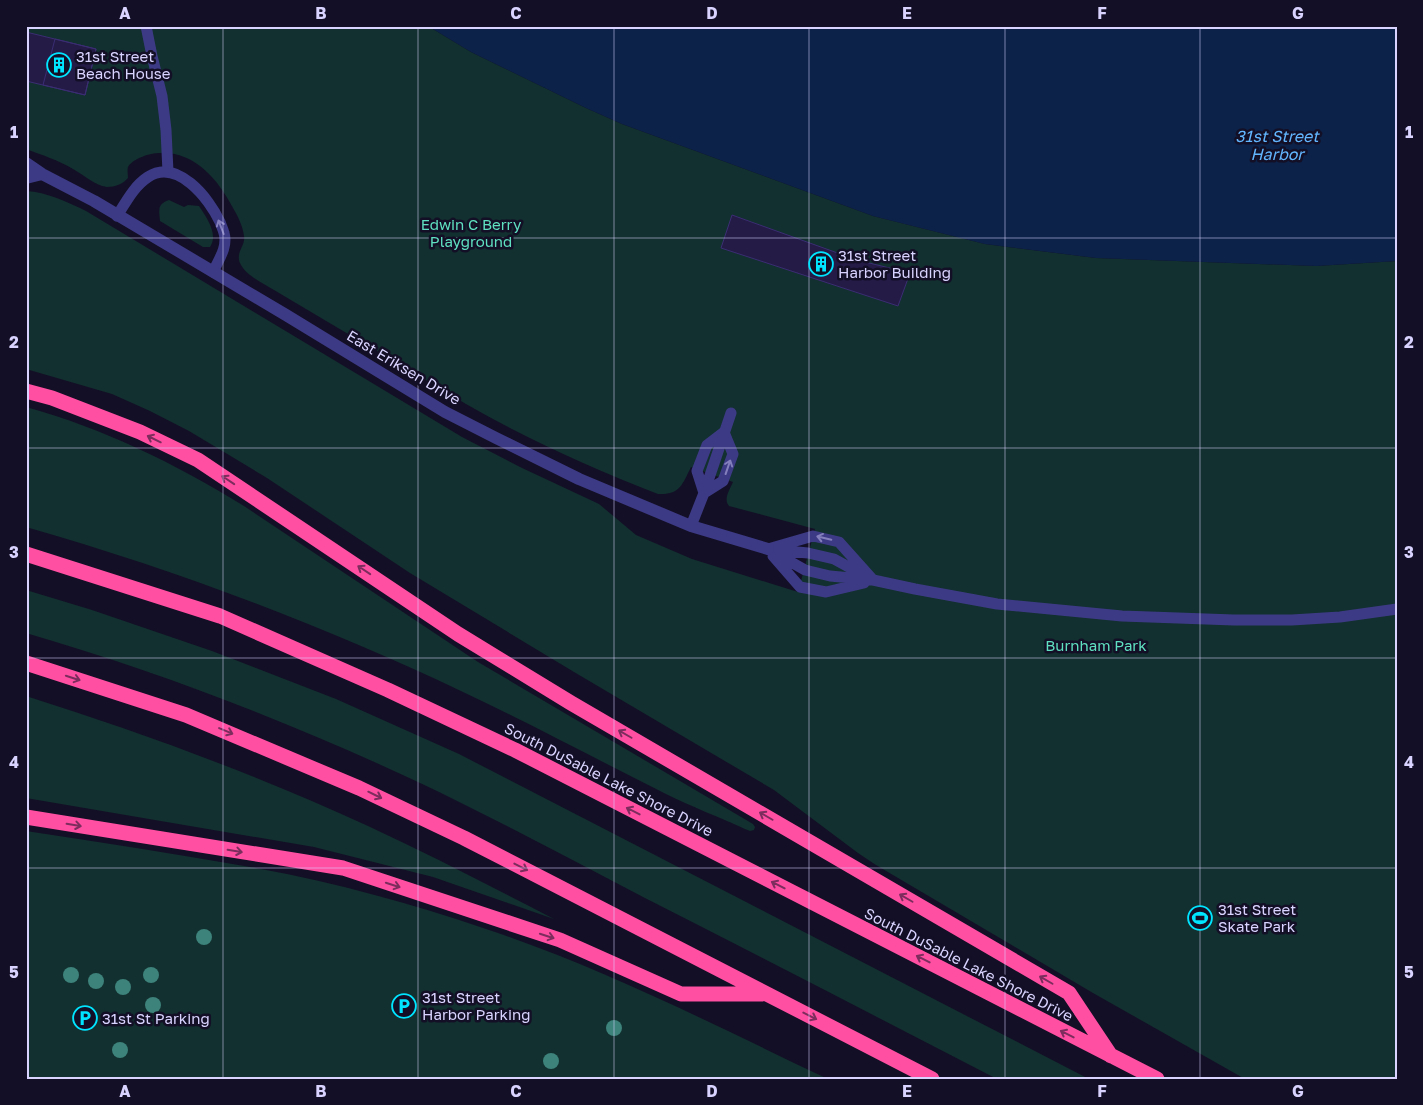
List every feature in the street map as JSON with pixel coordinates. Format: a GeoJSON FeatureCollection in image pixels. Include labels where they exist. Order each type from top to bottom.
{"type":"FeatureCollection","features":[{"type":"Feature","properties":{"kind":"highway"},"geometry":{"type":"LineString","coordinates":[[26,391],[52,398],[140,432],[198,460],[466,639],[580,708],[1069,993],[1111,1056]]}},
{"type":"Feature","properties":{"kind":"highway","name":"South DuSable Lake Shore Drive"},"geometry":{"type":"LineString","coordinates":[[26,554],[220,616],[388,690],[515,750],[1156,1079]]}},
{"type":"Feature","properties":{"kind":"highway"},"geometry":{"type":"LineString","coordinates":[[26,663],[186,715],[359,788],[464,838],[932,1079]]}},
{"type":"Feature","properties":{"kind":"highway"},"geometry":{"type":"LineString","coordinates":[[26,817],[343,868],[560,940],[681,994],[766,994]]}},
{"type":"Feature","properties":{"kind":"street","name":"East Eriksen Drive"},"geometry":{"type":"LineString","coordinates":[[26,163],[42,174],[72,188],[445,412],[579,479],[691,526],[768,549]]}},
{"type":"Feature","properties":{"kind":"street"},"geometry":{"type":"LineString","coordinates":[[26,178],[42,174]]}},
{"type":"Feature","properties":{"kind":"lane"},"geometry":{"type":"LineString","coordinates":[[146,26],[162,96],[168,172]]}},
{"type":"Feature","properties":{"kind":"lane"},"geometry":{"type":"LineString","coordinates":[[117,216],[137,185],[149,176],[168,172],[185,180],[195,187],[206,199],[224,233],[224,249],[213,272]]}},
{"type":"Feature","properties":{"kind":"lane"},"geometry":{"type":"LineString","coordinates":[[691,526],[731,413]]}},
{"type":"Feature","properties":{"kind":"lane"},"geometry":{"type":"LineString","coordinates":[[768,549],[813,536],[840,542],[873,580]]}},
{"type":"Feature","properties":{"kind":"lane"},"geometry":{"type":"LineString","coordinates":[[768,549],[805,570],[830,576],[873,580],[997,604],[1122,616],[1234,620],[1292,620],[1340,617],[1397,610]]}},
{"type":"Feature","properties":{"kind":"lane"},"geometry":{"type":"LineString","coordinates":[[768,549],[808,553],[834,560],[873,580]]}},
{"type":"Feature","properties":{"kind":"lane"},"geometry":{"type":"LineString","coordinates":[[768,549],[800,586],[826,592],[873,580]]}},
{"type":"Feature","properties":{"kind":"green space","name":"Burnham Park"},"geometry":{"type":"Polygon","coordinates":[[[26,26],[428,26],[471,52],[622,124],[873,216],[985,244],[1096,258],[1316,266],[1397,261],[1397,1079],[1245,1079],[1093,993],[876,865],[774,790],[410,573],[267,478],[189,431],[112,394],[26,369],[26,191],[49,195],[86,211],[462,437],[599,504],[636,535],[692,559],[798,592],[815,529],[729,506],[727,497],[733,482],[691,467],[676,491],[658,494],[560,452],[466,404],[247,273],[239,261],[239,253],[244,236],[237,214],[218,184],[199,165],[187,158],[175,154],[147,155],[129,165],[128,178],[126,180],[119,185],[107,187],[93,182],[62,163],[26,149],[26,26]]]}},
{"type":"Feature","properties":{"kind":"green space"},"geometry":{"type":"Polygon","coordinates":[[[169,200],[184,207],[188,205],[199,206],[208,220],[212,231],[213,237],[210,247],[203,247],[160,221],[159,211],[162,203],[169,200]]]}},
{"type":"Feature","properties":{"kind":"green space"},"geometry":{"type":"Polygon","coordinates":[[[26,407],[111,437],[192,475],[218,490],[478,662],[753,824],[754,830],[750,831],[676,799],[488,704],[356,644],[193,580],[26,527],[26,407]]]}},
{"type":"Feature","properties":{"kind":"green space"},"geometry":{"type":"Polygon","coordinates":[[[26,590],[92,610],[212,651],[336,699],[459,754],[1089,1079],[997,1079],[418,782],[322,739],[225,700],[126,664],[26,633],[26,590]]]}},
{"type":"Feature","properties":{"kind":"green space"},"geometry":{"type":"Polygon","coordinates":[[[26,696],[156,740],[284,789],[392,837],[554,919],[433,877],[314,847],[26,798],[26,696]]]}},
{"type":"Feature","properties":{"kind":"green space"},"geometry":{"type":"Polygon","coordinates":[[[26,831],[261,869],[375,895],[431,911],[530,944],[573,961],[702,1019],[828,1079],[26,1079],[26,831]]]}},
{"type":"Feature","properties":{"kind":"water","name":"31st Street Harbor"},"geometry":{"type":"Polygon","coordinates":[[[428,26],[1397,26],[1397,261],[1316,266],[1096,258],[985,244],[873,216],[622,124],[471,52],[428,26]]]}},
{"type":"Feature","properties":{"kind":"building","name":"31st Street Beach House"},"geometry":{"type":"Polygon","coordinates":[[[26,32],[96,49],[85,95],[26,81],[26,32]]]}},
{"type":"Feature","properties":{"kind":"building","name":"31st Street Beach House"},"geometry":{"type":"Polygon","coordinates":[[[55,39],[96,49],[85,95],[43,85],[55,39]]]}},
{"type":"Feature","properties":{"kind":"building","name":"31st Street Harbor Building"},"geometry":{"type":"Polygon","coordinates":[[[732,215],[857,260],[910,273],[898,306],[721,248],[732,215]]]}},
{"type":"Feature","properties":{"kind":"place","name":"31st Street Beach House"},"geometry":{"type":"Point","coordinates":[59,65]}},
{"type":"Feature","properties":{"kind":"place","name":"31st Street Harbor Building"},"geometry":{"type":"Point","coordinates":[821,264]}},
{"type":"Feature","properties":{"kind":"place","name":"31st Street Skate Park"},"geometry":{"type":"Point","coordinates":[1200,918]}},
{"type":"Feature","properties":{"kind":"place","name":"31st Street Harbor Parking"},"geometry":{"type":"Point","coordinates":[404,1006]}},
{"type":"Feature","properties":{"kind":"place","name":"31st St Parking"},"geometry":{"type":"Point","coordinates":[85,1018]}},
{"type":"Feature","properties":{"kind":"park label","name":"Edwin C Berry Playground"},"geometry":{"type":"Point","coordinates":[471,232]}}]}
